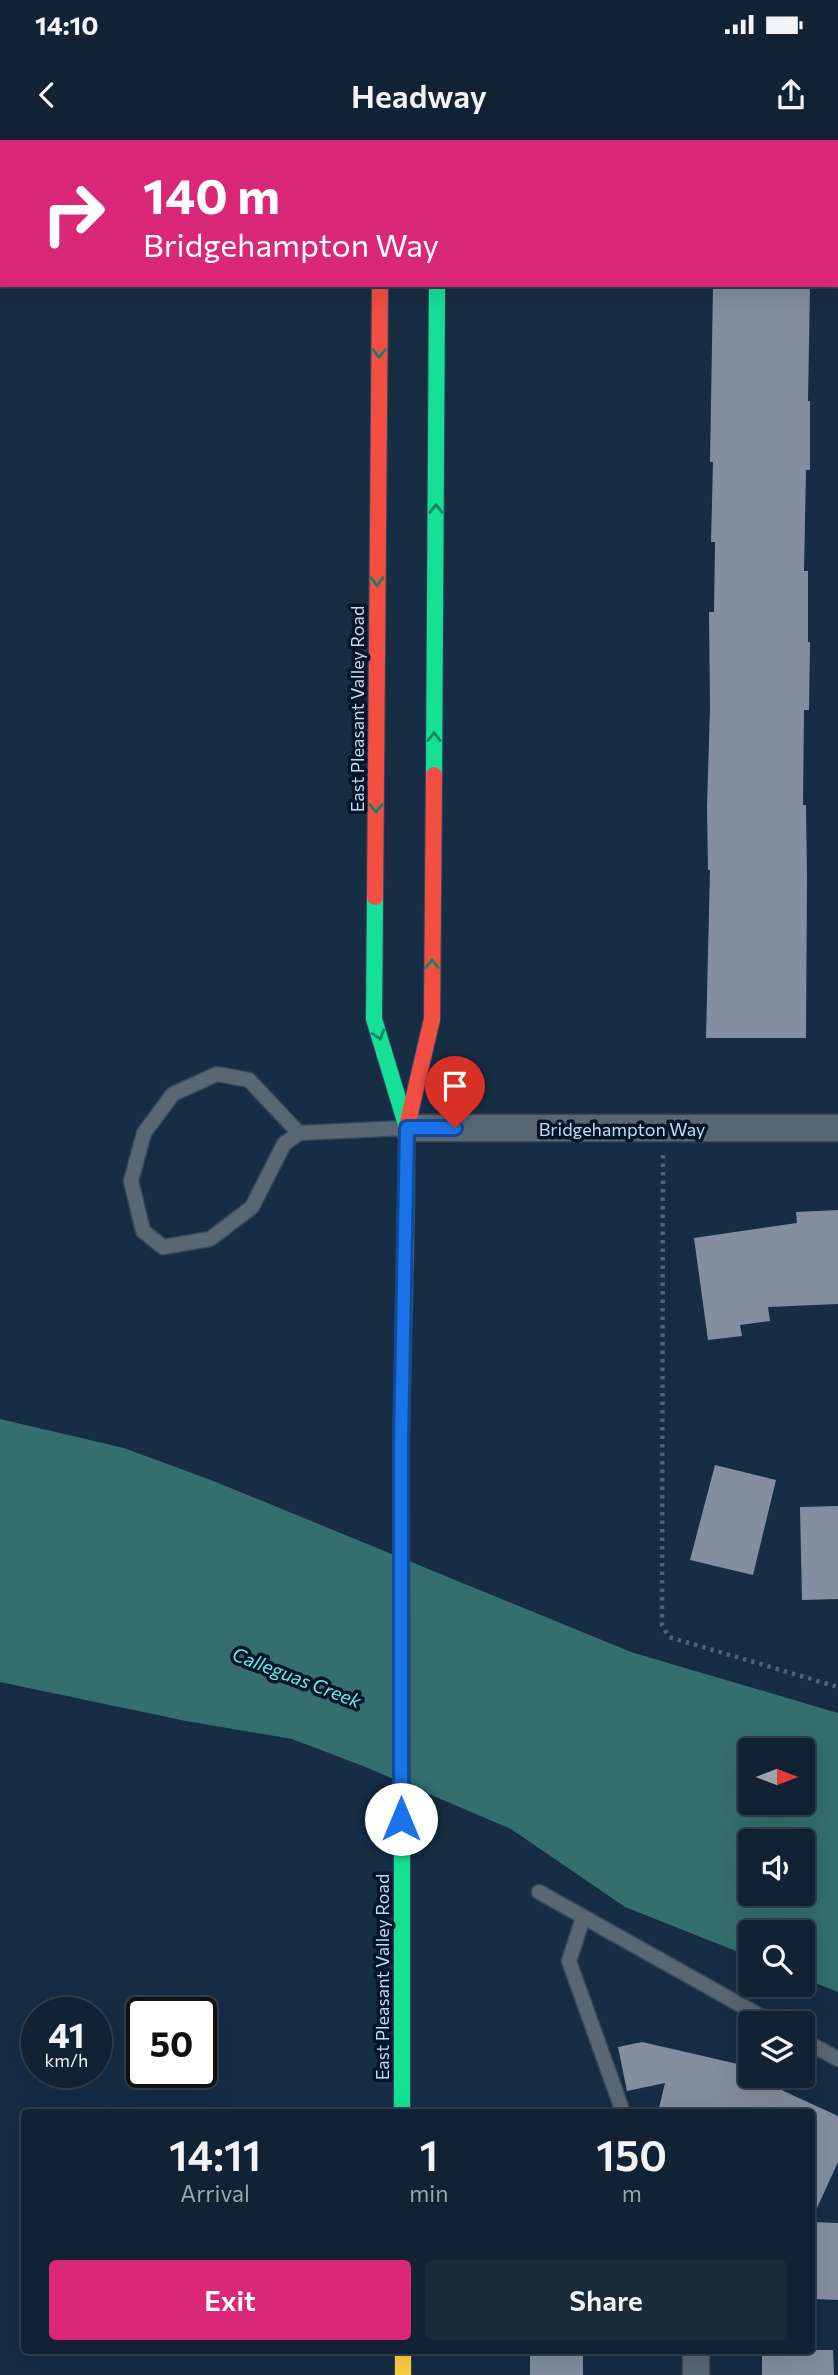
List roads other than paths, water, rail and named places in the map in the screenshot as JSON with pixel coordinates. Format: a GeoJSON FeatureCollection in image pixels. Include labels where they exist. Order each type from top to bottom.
{"type":"FeatureCollection","features":[{"type":"Feature","properties":{"kind":"main road","name":"East Pleasant Valley Road"},"geometry":{"type":"LineString","coordinates":[[380,287],[374,1019],[407,1128]]}},
{"type":"Feature","properties":{"kind":"main road","name":"East Pleasant Valley Road"},"geometry":{"type":"LineString","coordinates":[[402,2109],[401,1441],[407,1128],[432,1019],[437,287]]}},
{"type":"Feature","properties":{"kind":"main road"},"geometry":{"type":"LineString","coordinates":[[403,2354],[403,2375]]}},
{"type":"Feature","properties":{"kind":"street","name":"Bridgehampton Way"},"geometry":{"type":"LineString","coordinates":[[407,1128],[838,1128]]}},
{"type":"Feature","properties":{"kind":"street"},"geometry":{"type":"LineString","coordinates":[[696,2354],[696,2375]]}},
{"type":"Feature","properties":{"kind":"lane"},"geometry":{"type":"LineString","coordinates":[[299,1133],[249,1080],[217,1074],[173,1094],[144,1133],[131,1181],[143,1231],[163,1247],[210,1239],[252,1207],[284,1144],[299,1133],[407,1128]]}},
{"type":"Feature","properties":{"kind":"lane"},"geometry":{"type":"LineString","coordinates":[[538,1892],[751,2011]]}},
{"type":"Feature","properties":{"kind":"lane"},"geometry":{"type":"LineString","coordinates":[[583,1918],[569,1961],[622,2109]]}},
{"type":"Feature","properties":{"kind":"lane"},"geometry":{"type":"LineString","coordinates":[[815,2047],[838,2059]]}},
{"type":"Feature","properties":{"kind":"water","name":"Calleguas Creek"},"geometry":{"type":"Polygon","coordinates":[[[0,1419],[124,1448],[216,1482],[631,1652],[838,1713],[838,1992],[815,1983],[815,1920],[738,1920],[738,1952],[625,1907],[511,1829],[363,1766],[292,1739],[186,1721],[0,1682],[0,1419]]]}}]}
